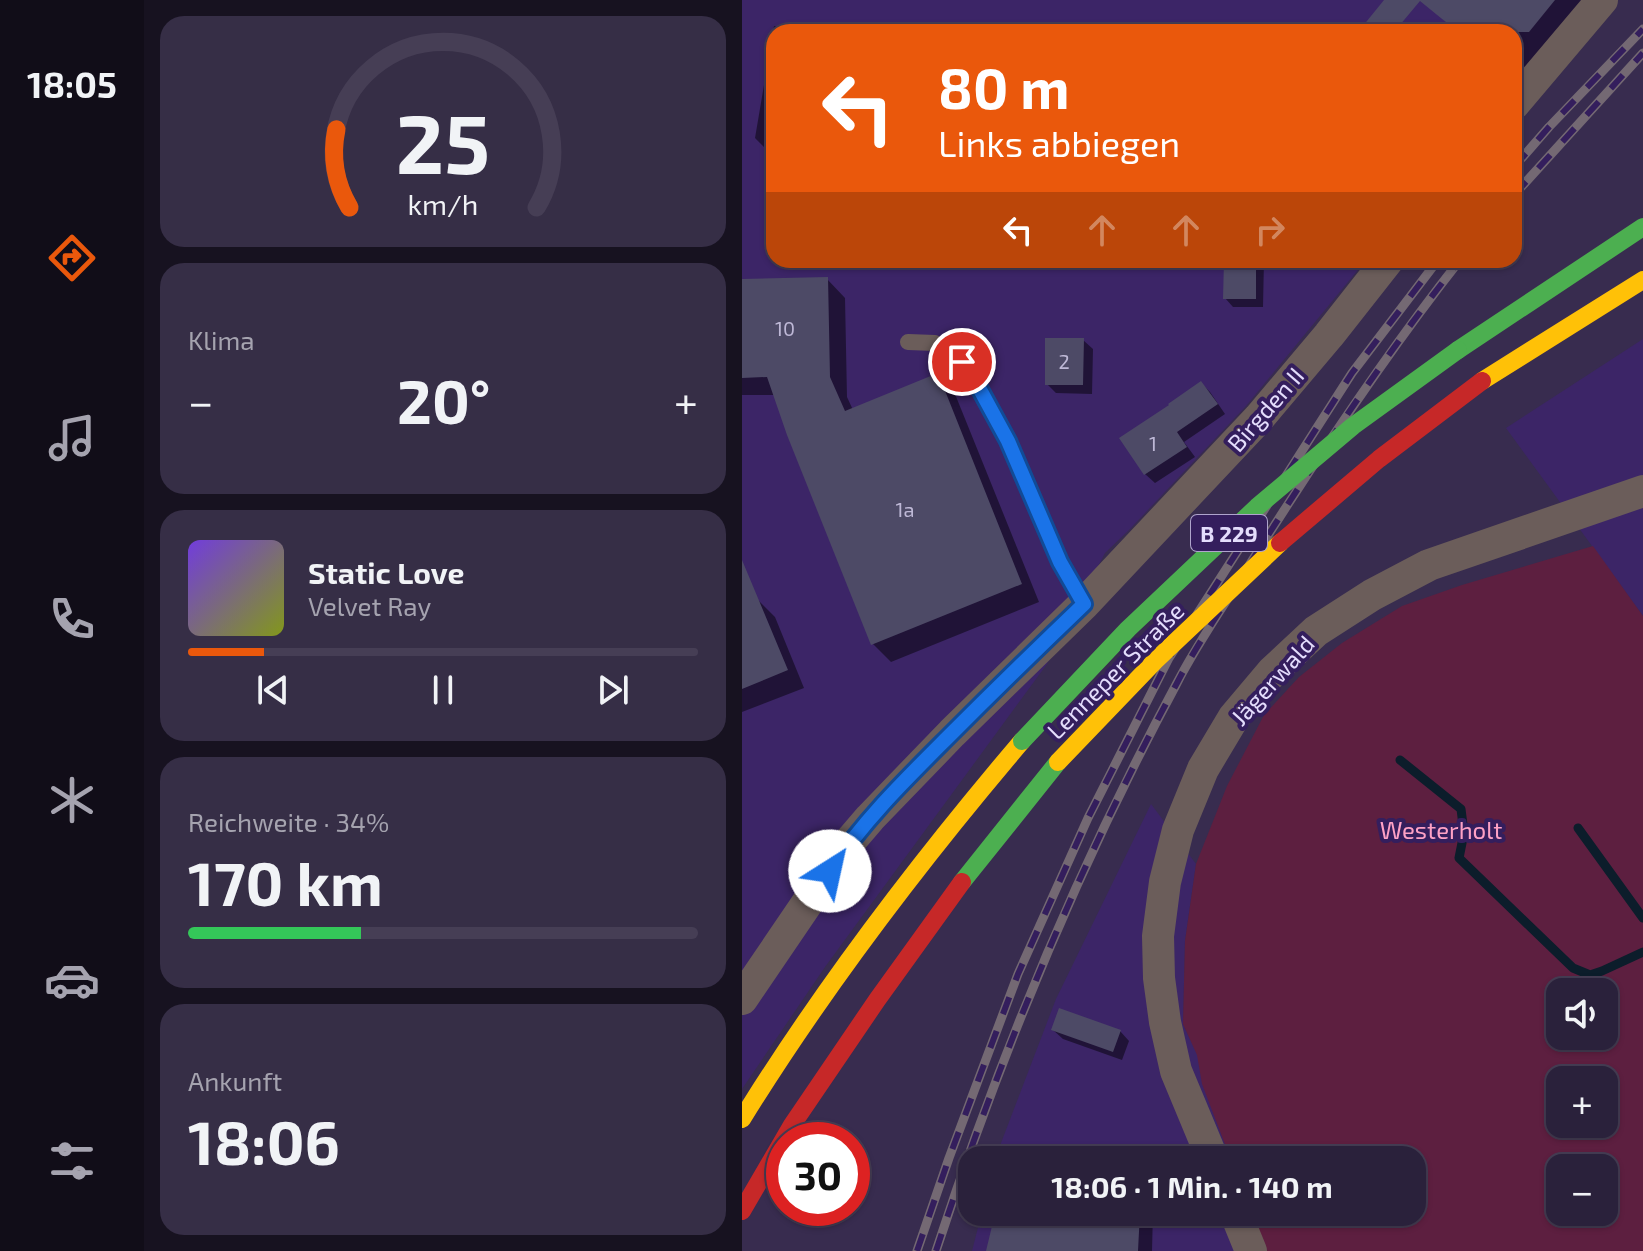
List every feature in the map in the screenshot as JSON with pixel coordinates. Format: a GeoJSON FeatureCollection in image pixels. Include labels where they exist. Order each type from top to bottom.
{"type":"FeatureCollection","features":[{"type":"Feature","properties":{"kind":"main road","name":"Lenneper Straße"},"geometry":{"type":"LineString","coordinates":[[742,1119],[809,1014],[888,904],[1022,741],[1128,629],[1257,507],[1353,426],[1458,350],[1643,227]]}},
{"type":"Feature","properties":{"kind":"main road","name":"Lenneper Straße"},"geometry":{"type":"LineString","coordinates":[[742,1211],[792,1125],[961,883],[1058,762],[1155,661],[1267,555],[1379,459],[1482,381],[1643,280]]}},
{"type":"Feature","properties":{"kind":"street"},"geometry":{"type":"LineString","coordinates":[[1522,95],[1602,0]]}},
{"type":"Feature","properties":{"kind":"street","name":"Birgden II"},"geometry":{"type":"LineString","coordinates":[[742,999],[846,846],[870,818],[1135,552],[1259,418],[1382,268]]}},
{"type":"Feature","properties":{"kind":"street","name":"Jägerwald"},"geometry":{"type":"LineString","coordinates":[[1207,1146],[1176,1071],[1159,978],[1158,936],[1165,882],[1178,830],[1203,769],[1234,717],[1272,672],[1316,631],[1372,595],[1429,565],[1643,491]]}},
{"type":"Feature","properties":{"kind":"street"},"geometry":{"type":"LineString","coordinates":[[1241,1226],[1251,1251]]}},
{"type":"Feature","properties":{"kind":"lane"},"geometry":{"type":"LineString","coordinates":[[908,342],[935,343],[949,349],[977,384],[1008,441],[1060,562],[1084,604]]}},
{"type":"Feature","properties":{"kind":"shaded area"},"geometry":{"type":"Polygon","coordinates":[[[742,0],[1589,0],[1522,73],[1522,24],[766,24],[766,268],[1359,268],[1246,406],[1105,553],[1047,664],[825,967],[742,1089],[742,0]]]}},
{"type":"Feature","properties":{"kind":"shaded area"},"geometry":{"type":"Polygon","coordinates":[[[1643,339],[1643,616],[1506,428],[1643,339]]]}},
{"type":"Feature","properties":{"kind":"shaded area"},"geometry":{"type":"Polygon","coordinates":[[[1151,804],[1196,864],[1185,941],[1183,1024],[1240,1146],[1000,1146],[1056,999],[1151,804]]]}},
{"type":"Feature","properties":{"kind":"shaded area"},"geometry":{"type":"Polygon","coordinates":[[[978,1226],[1278,1226],[1290,1251],[972,1251],[978,1226]]]}},
{"type":"Feature","properties":{"kind":"green space","name":"Westerholt"},"geometry":{"type":"Polygon","coordinates":[[[1593,546],[1643,616],[1643,1251],[1266,1251],[1256,1226],[1426,1226],[1426,1146],[1226,1146],[1202,1084],[1197,1055],[1183,1024],[1185,941],[1196,864],[1227,786],[1264,715],[1299,677],[1342,643],[1402,606],[1593,546]]]}},
{"type":"Feature","properties":{"kind":"building"},"geometry":{"type":"Polygon","coordinates":[[[1384,0],[1555,0],[1529,32],[1522,32],[1522,24],[1448,24],[1420,1],[1401,24],[1364,24],[1384,0]]]}},
{"type":"Feature","properties":{"kind":"building"},"geometry":{"type":"Polygon","coordinates":[[[1224,268],[1256,268],[1256,299],[1223,299],[1224,268]]]}},
{"type":"Feature","properties":{"kind":"building"},"geometry":{"type":"Polygon","coordinates":[[[828,277],[830,377],[845,411],[938,373],[1022,584],[871,645],[767,377],[742,378],[742,279],[828,277]]]}},
{"type":"Feature","properties":{"kind":"building"},"geometry":{"type":"Polygon","coordinates":[[[1045,338],[1084,338],[1083,385],[1045,385],[1045,338]]]}},
{"type":"Feature","properties":{"kind":"building"},"geometry":{"type":"Polygon","coordinates":[[[1201,381],[1218,404],[1177,432],[1187,447],[1144,475],[1119,438],[1201,381]]]}},
{"type":"Feature","properties":{"kind":"building"},"geometry":{"type":"Polygon","coordinates":[[[742,560],[788,670],[742,689],[742,560]]]}},
{"type":"Feature","properties":{"kind":"building"},"geometry":{"type":"Polygon","coordinates":[[[1059,1008],[1121,1030],[1113,1052],[1051,1030],[1059,1008]]]}},
{"type":"Feature","properties":{"kind":"building"},"geometry":{"type":"Polygon","coordinates":[[[992,1226],[1139,1226],[1138,1251],[986,1251],[992,1226]]]}},
{"type":"Feature","properties":{"kind":"waterway"},"geometry":{"type":"LineString","coordinates":[[1400,760],[1461,809],[1464,833],[1459,858],[1573,968],[1590,975],[1643,952]]}},
{"type":"Feature","properties":{"kind":"waterway"},"geometry":{"type":"LineString","coordinates":[[1578,828],[1643,918]]}},
{"type":"Feature","properties":{"kind":"railway"},"geometry":{"type":"LineString","coordinates":[[1522,158],[1643,29]]}},
{"type":"Feature","properties":{"kind":"railway"},"geometry":{"type":"LineString","coordinates":[[1522,186],[1643,53]]}},
{"type":"Feature","properties":{"kind":"railway"},"geometry":{"type":"LineString","coordinates":[[917,1251],[1018,974],[1088,818],[1169,658],[1352,373],[1432,268]]}},
{"type":"Feature","properties":{"kind":"railway"},"geometry":{"type":"LineString","coordinates":[[936,1251],[987,1105],[1044,962],[1107,821],[1177,683],[1327,444],[1454,268]]}},
{"type":"Feature","properties":{"kind":"traffic: fast"},"geometry":{"type":"LineString","coordinates":[[1458,350],[1643,227]]}},
{"type":"Feature","properties":{"kind":"traffic: fast"},"geometry":{"type":"LineString","coordinates":[[1022,741],[1128,629],[1257,507],[1353,426],[1458,350]]}},
{"type":"Feature","properties":{"kind":"traffic: fast"},"geometry":{"type":"LineString","coordinates":[[962,882],[1058,762]]}},
{"type":"Feature","properties":{"kind":"traffic: slow"},"geometry":{"type":"LineString","coordinates":[[1482,381],[1643,280]]}},
{"type":"Feature","properties":{"kind":"traffic: slow"},"geometry":{"type":"LineString","coordinates":[[1058,762],[1155,661],[1280,543]]}},
{"type":"Feature","properties":{"kind":"traffic: slow"},"geometry":{"type":"LineString","coordinates":[[742,1119],[806,1020],[875,925],[1022,741]]}},
{"type":"Feature","properties":{"kind":"traffic: jam"},"geometry":{"type":"LineString","coordinates":[[1280,543],[1379,459],[1482,381]]}},
{"type":"Feature","properties":{"kind":"traffic: jam"},"geometry":{"type":"LineString","coordinates":[[742,1211],[792,1125],[962,882]]}},
{"type":"Feature","properties":{"kind":"route"},"geometry":{"type":"LineString","coordinates":[[830,871],[846,846],[909,776],[1084,604],[1060,562],[1008,441],[962,362]]}}]}
